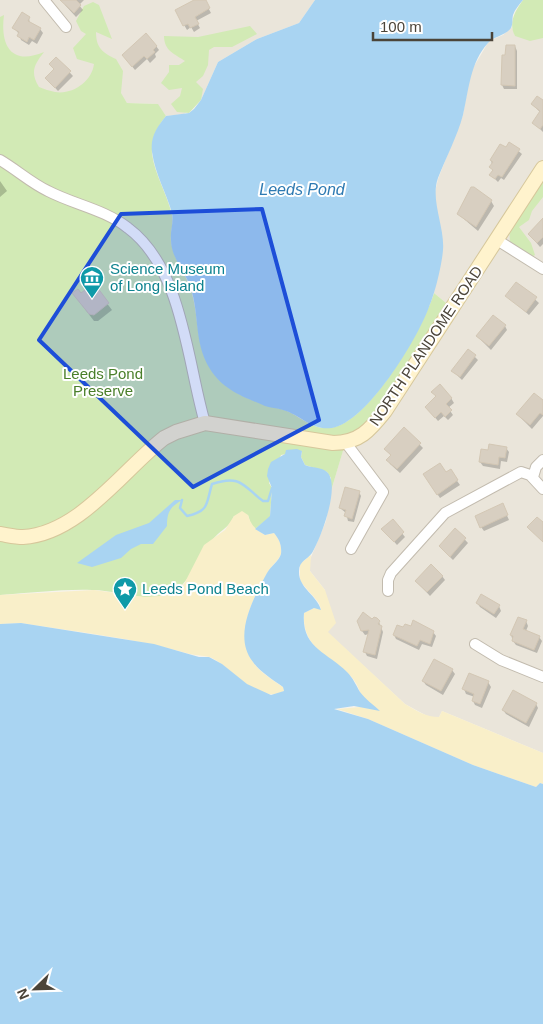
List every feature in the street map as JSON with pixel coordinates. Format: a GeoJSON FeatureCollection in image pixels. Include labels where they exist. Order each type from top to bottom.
{"type":"FeatureCollection","features":[{"type":"Feature","properties":{"kind":"main road","name":"NORTH PLANDOME ROAD"},"geometry":{"type":"LineString","coordinates":[[346,443],[360,438],[371,429],[543,168]]}},
{"type":"Feature","properties":{"kind":"main road"},"geometry":{"type":"LineString","coordinates":[[0,534],[23,537],[40,534],[78,516],[164,438],[176,432],[205,423],[346,443]]}},
{"type":"Feature","properties":{"kind":"street"},"geometry":{"type":"LineString","coordinates":[[44,0],[66,27]]}},
{"type":"Feature","properties":{"kind":"street"},"geometry":{"type":"LineString","coordinates":[[0,160],[49,192],[112,217],[144,243],[157,262],[174,300],[205,423]]}},
{"type":"Feature","properties":{"kind":"street"},"geometry":{"type":"LineString","coordinates":[[497,240],[542,266]]}},
{"type":"Feature","properties":{"kind":"street"},"geometry":{"type":"LineString","coordinates":[[346,443],[383,492],[351,549]]}},
{"type":"Feature","properties":{"kind":"street"},"geometry":{"type":"LineString","coordinates":[[533,478],[536,467],[543,460]]}},
{"type":"Feature","properties":{"kind":"street"},"geometry":{"type":"LineString","coordinates":[[388,591],[388,580],[391,573],[445,513],[515,474],[525,472],[543,489]]}},
{"type":"Feature","properties":{"kind":"street"},"geometry":{"type":"LineString","coordinates":[[475,644],[501,660],[543,677]]}},
{"type":"Feature","properties":{"kind":"highlighted area"},"geometry":{"type":"Polygon","coordinates":[[[262,209],[319,420],[193,487],[39,340],[121,214],[262,209]]]}},
{"type":"Feature","properties":{"kind":"shaded area"},"geometry":{"type":"Polygon","coordinates":[[[0,0],[315,0],[299,23],[257,39],[218,62],[201,100],[184,114],[166,116],[157,104],[127,103],[104,69],[63,114],[0,59],[0,0]]]}},
{"type":"Feature","properties":{"kind":"shaded area"},"geometry":{"type":"Polygon","coordinates":[[[512,27],[515,36],[543,38],[543,753],[442,711],[439,717],[429,717],[405,704],[327,632],[325,590],[310,571],[309,562],[326,521],[331,491],[345,443],[451,307],[434,293],[436,279],[435,192],[438,179],[463,115],[470,73],[489,41],[503,35],[512,27]]]}},
{"type":"Feature","properties":{"kind":"green space"},"geometry":{"type":"Polygon","coordinates":[[[523,0],[543,0],[543,38],[530,41],[515,36],[512,22],[523,0]]]}},
{"type":"Feature","properties":{"kind":"green space","name":"Leeds Pond Preserve"},"geometry":{"type":"Polygon","coordinates":[[[93,2],[99,5],[112,39],[96,32],[97,42],[104,52],[116,59],[123,71],[121,93],[127,103],[158,104],[166,116],[160,124],[154,139],[152,154],[172,215],[172,247],[192,293],[204,356],[215,375],[222,382],[240,395],[287,411],[315,426],[328,428],[343,424],[360,412],[392,373],[419,328],[434,293],[451,307],[385,411],[345,444],[331,491],[331,478],[327,472],[305,465],[301,457],[302,451],[281,455],[269,483],[272,488],[270,517],[255,529],[251,525],[248,515],[234,516],[230,524],[215,538],[195,568],[175,591],[155,597],[92,590],[0,595],[0,17],[4,15],[4,35],[10,50],[23,56],[33,56],[44,52],[34,69],[36,82],[39,87],[53,92],[62,92],[75,89],[90,76],[94,64],[77,59],[73,48],[86,34],[81,31],[76,21],[84,6],[93,2]]]}},
{"type":"Feature","properties":{"kind":"green space"},"geometry":{"type":"Polygon","coordinates":[[[250,26],[257,34],[232,47],[214,47],[209,50],[208,65],[203,76],[196,82],[203,89],[201,100],[189,113],[177,112],[171,104],[180,96],[182,88],[169,90],[161,83],[169,72],[169,65],[179,65],[185,61],[168,49],[164,36],[198,37],[250,26]]]}},
{"type":"Feature","properties":{"kind":"green space"},"geometry":{"type":"Polygon","coordinates":[[[543,170],[543,197],[532,211],[529,220],[519,227],[531,243],[535,255],[531,257],[510,243],[509,225],[543,170]]]}},
{"type":"Feature","properties":{"kind":"sand","name":"Leeds Pond Beach"},"geometry":{"type":"Polygon","coordinates":[[[242,511],[248,515],[256,529],[265,535],[274,533],[281,545],[280,556],[268,572],[251,605],[246,628],[246,639],[248,651],[253,662],[267,676],[283,687],[284,691],[274,694],[255,690],[220,663],[207,656],[193,655],[169,648],[106,636],[21,623],[0,624],[0,595],[94,590],[145,597],[160,596],[175,591],[184,584],[204,545],[225,530],[234,516],[242,511]]]}},
{"type":"Feature","properties":{"kind":"sand"},"geometry":{"type":"Polygon","coordinates":[[[311,555],[310,571],[325,590],[336,623],[328,632],[405,704],[434,717],[439,717],[442,711],[543,753],[543,784],[540,783],[536,787],[473,765],[368,719],[331,707],[338,709],[360,707],[361,695],[355,681],[347,672],[318,650],[310,640],[305,628],[304,613],[314,608],[321,609],[319,603],[300,581],[300,564],[311,555]]]}},
{"type":"Feature","properties":{"kind":"water","name":"Leeds Pond"},"geometry":{"type":"Polygon","coordinates":[[[315,0],[523,0],[514,13],[511,28],[506,33],[490,41],[477,59],[461,123],[438,178],[436,195],[443,250],[436,287],[423,321],[402,358],[375,396],[346,422],[332,428],[312,425],[289,412],[265,406],[242,396],[228,388],[210,369],[201,347],[192,292],[171,246],[172,213],[153,160],[152,152],[152,142],[160,124],[166,116],[189,113],[194,109],[201,100],[218,62],[257,39],[299,23],[315,0]]]}},
{"type":"Feature","properties":{"kind":"water"},"geometry":{"type":"Polygon","coordinates":[[[297,449],[302,451],[301,457],[305,465],[327,472],[331,479],[332,488],[328,512],[320,536],[312,553],[302,562],[299,568],[301,582],[316,600],[321,610],[314,608],[304,613],[304,625],[311,642],[347,672],[362,695],[380,711],[354,706],[334,709],[368,719],[473,765],[536,787],[540,783],[543,784],[543,1024],[0,1024],[0,624],[21,623],[154,644],[199,657],[209,657],[222,664],[247,684],[271,695],[284,691],[283,687],[256,666],[247,652],[244,641],[247,617],[256,593],[267,573],[281,554],[280,542],[274,533],[265,535],[255,529],[270,516],[272,488],[267,476],[268,469],[271,462],[285,454],[286,450],[297,449]]]}},
{"type":"Feature","properties":{"kind":"water"},"geometry":{"type":"Polygon","coordinates":[[[175,500],[182,500],[170,510],[167,526],[153,544],[141,544],[131,549],[121,558],[92,567],[77,563],[116,535],[149,523],[175,500]]]}},
{"type":"Feature","properties":{"kind":"building"},"geometry":{"type":"Polygon","coordinates":[[[60,0],[76,0],[81,5],[74,13],[60,0]]]}},
{"type":"Feature","properties":{"kind":"building"},"geometry":{"type":"Polygon","coordinates":[[[194,0],[206,0],[210,8],[195,17],[199,24],[190,28],[188,24],[183,26],[175,10],[194,0]]]}},
{"type":"Feature","properties":{"kind":"building"},"geometry":{"type":"Polygon","coordinates":[[[22,12],[30,17],[28,21],[41,28],[34,40],[29,37],[27,42],[17,36],[19,32],[12,28],[22,12]]]}},
{"type":"Feature","properties":{"kind":"building"},"geometry":{"type":"Polygon","coordinates":[[[146,33],[157,46],[153,50],[155,52],[147,59],[144,56],[132,67],[122,55],[146,33]]]}},
{"type":"Feature","properties":{"kind":"building"},"geometry":{"type":"Polygon","coordinates":[[[506,45],[515,45],[515,86],[501,85],[502,55],[505,55],[506,45]]]}},
{"type":"Feature","properties":{"kind":"building"},"geometry":{"type":"Polygon","coordinates":[[[56,57],[71,71],[55,88],[45,78],[54,69],[49,64],[56,57]]]}},
{"type":"Feature","properties":{"kind":"building"},"geometry":{"type":"Polygon","coordinates":[[[537,96],[543,100],[543,125],[540,129],[532,123],[540,111],[531,104],[537,96]]]}},
{"type":"Feature","properties":{"kind":"building"},"geometry":{"type":"Polygon","coordinates":[[[509,142],[520,149],[502,177],[498,175],[495,179],[489,175],[493,170],[489,167],[493,162],[490,160],[500,144],[506,147],[509,142]]]}},
{"type":"Feature","properties":{"kind":"building"},"geometry":{"type":"Polygon","coordinates":[[[471,187],[474,187],[492,200],[476,227],[457,214],[471,187]]]}},
{"type":"Feature","properties":{"kind":"building"},"geometry":{"type":"Polygon","coordinates":[[[543,218],[543,237],[537,243],[528,234],[543,218]]]}},
{"type":"Feature","properties":{"kind":"building"},"geometry":{"type":"Polygon","coordinates":[[[516,282],[537,297],[526,312],[505,296],[516,282]]]}},
{"type":"Feature","properties":{"kind":"building","name":"Science Museum of Long Island"},"geometry":{"type":"Polygon","coordinates":[[[94,283],[109,303],[94,315],[89,314],[72,293],[78,289],[81,293],[94,283]]]}},
{"type":"Feature","properties":{"kind":"building"},"geometry":{"type":"Polygon","coordinates":[[[493,315],[506,325],[489,346],[476,336],[493,315]]]}},
{"type":"Feature","properties":{"kind":"building"},"geometry":{"type":"Polygon","coordinates":[[[468,349],[476,355],[460,377],[451,371],[468,349]]]}},
{"type":"Feature","properties":{"kind":"building"},"geometry":{"type":"Polygon","coordinates":[[[440,384],[452,398],[446,404],[452,410],[445,417],[441,412],[435,418],[425,407],[436,396],[431,392],[440,384]]]}},
{"type":"Feature","properties":{"kind":"building"},"geometry":{"type":"Polygon","coordinates":[[[534,393],[543,400],[543,415],[540,413],[530,425],[516,414],[534,393]]]}},
{"type":"Feature","properties":{"kind":"building"},"geometry":{"type":"Polygon","coordinates":[[[404,427],[421,443],[397,469],[386,460],[391,455],[384,449],[404,427]]]}},
{"type":"Feature","properties":{"kind":"building"},"geometry":{"type":"Polygon","coordinates":[[[489,444],[507,447],[505,458],[499,457],[498,465],[479,462],[481,449],[488,450],[489,444]]]}},
{"type":"Feature","properties":{"kind":"building"},"geometry":{"type":"Polygon","coordinates":[[[440,463],[446,472],[451,469],[458,480],[437,495],[423,474],[440,463]]]}},
{"type":"Feature","properties":{"kind":"building"},"geometry":{"type":"Polygon","coordinates":[[[345,487],[360,491],[352,519],[344,516],[346,510],[339,508],[345,487]]]}},
{"type":"Feature","properties":{"kind":"building"},"geometry":{"type":"Polygon","coordinates":[[[503,503],[508,515],[480,528],[475,516],[503,503]]]}},
{"type":"Feature","properties":{"kind":"building"},"geometry":{"type":"Polygon","coordinates":[[[537,517],[543,522],[543,542],[527,527],[537,517]]]}},
{"type":"Feature","properties":{"kind":"building"},"geometry":{"type":"Polygon","coordinates":[[[393,519],[404,532],[394,542],[381,529],[393,519]]]}},
{"type":"Feature","properties":{"kind":"building"},"geometry":{"type":"Polygon","coordinates":[[[455,528],[466,538],[450,557],[439,546],[455,528]]]}},
{"type":"Feature","properties":{"kind":"building"},"geometry":{"type":"Polygon","coordinates":[[[431,564],[443,576],[427,592],[415,581],[431,564]]]}},
{"type":"Feature","properties":{"kind":"building"},"geometry":{"type":"Polygon","coordinates":[[[481,594],[500,605],[494,614],[476,603],[481,594]]]}},
{"type":"Feature","properties":{"kind":"building"},"geometry":{"type":"Polygon","coordinates":[[[363,612],[372,619],[374,617],[377,618],[380,621],[378,624],[382,626],[375,655],[363,652],[369,630],[361,631],[357,621],[363,612]]]}},
{"type":"Feature","properties":{"kind":"building"},"geometry":{"type":"Polygon","coordinates":[[[518,617],[527,620],[523,629],[540,636],[534,650],[512,641],[513,636],[510,635],[518,617]]]}},
{"type":"Feature","properties":{"kind":"building"},"geometry":{"type":"Polygon","coordinates":[[[413,620],[434,631],[430,644],[420,640],[417,646],[393,635],[397,625],[403,627],[405,624],[411,626],[413,620]]]}},
{"type":"Feature","properties":{"kind":"building"},"geometry":{"type":"Polygon","coordinates":[[[434,659],[453,669],[441,691],[422,681],[434,659]]]}},
{"type":"Feature","properties":{"kind":"building"},"geometry":{"type":"Polygon","coordinates":[[[469,673],[489,681],[480,704],[472,701],[474,694],[462,689],[469,673]]]}},
{"type":"Feature","properties":{"kind":"building"},"geometry":{"type":"Polygon","coordinates":[[[513,690],[537,703],[526,723],[502,710],[513,690]]]}},
{"type":"Feature","properties":{"kind":"waterway"},"geometry":{"type":"LineString","coordinates":[[182,500],[180,508],[187,516],[200,512],[203,509],[208,501],[212,484],[229,480],[236,481],[246,486],[263,501],[268,501],[272,488]]}},
{"type":"Feature","properties":{"kind":"place","name":"Science Museum of Long Island"},"geometry":{"type":"Point","coordinates":[92,299]}},
{"type":"Feature","properties":{"kind":"place","name":"Leeds Pond Beach"},"geometry":{"type":"Point","coordinates":[125,610]}}]}
